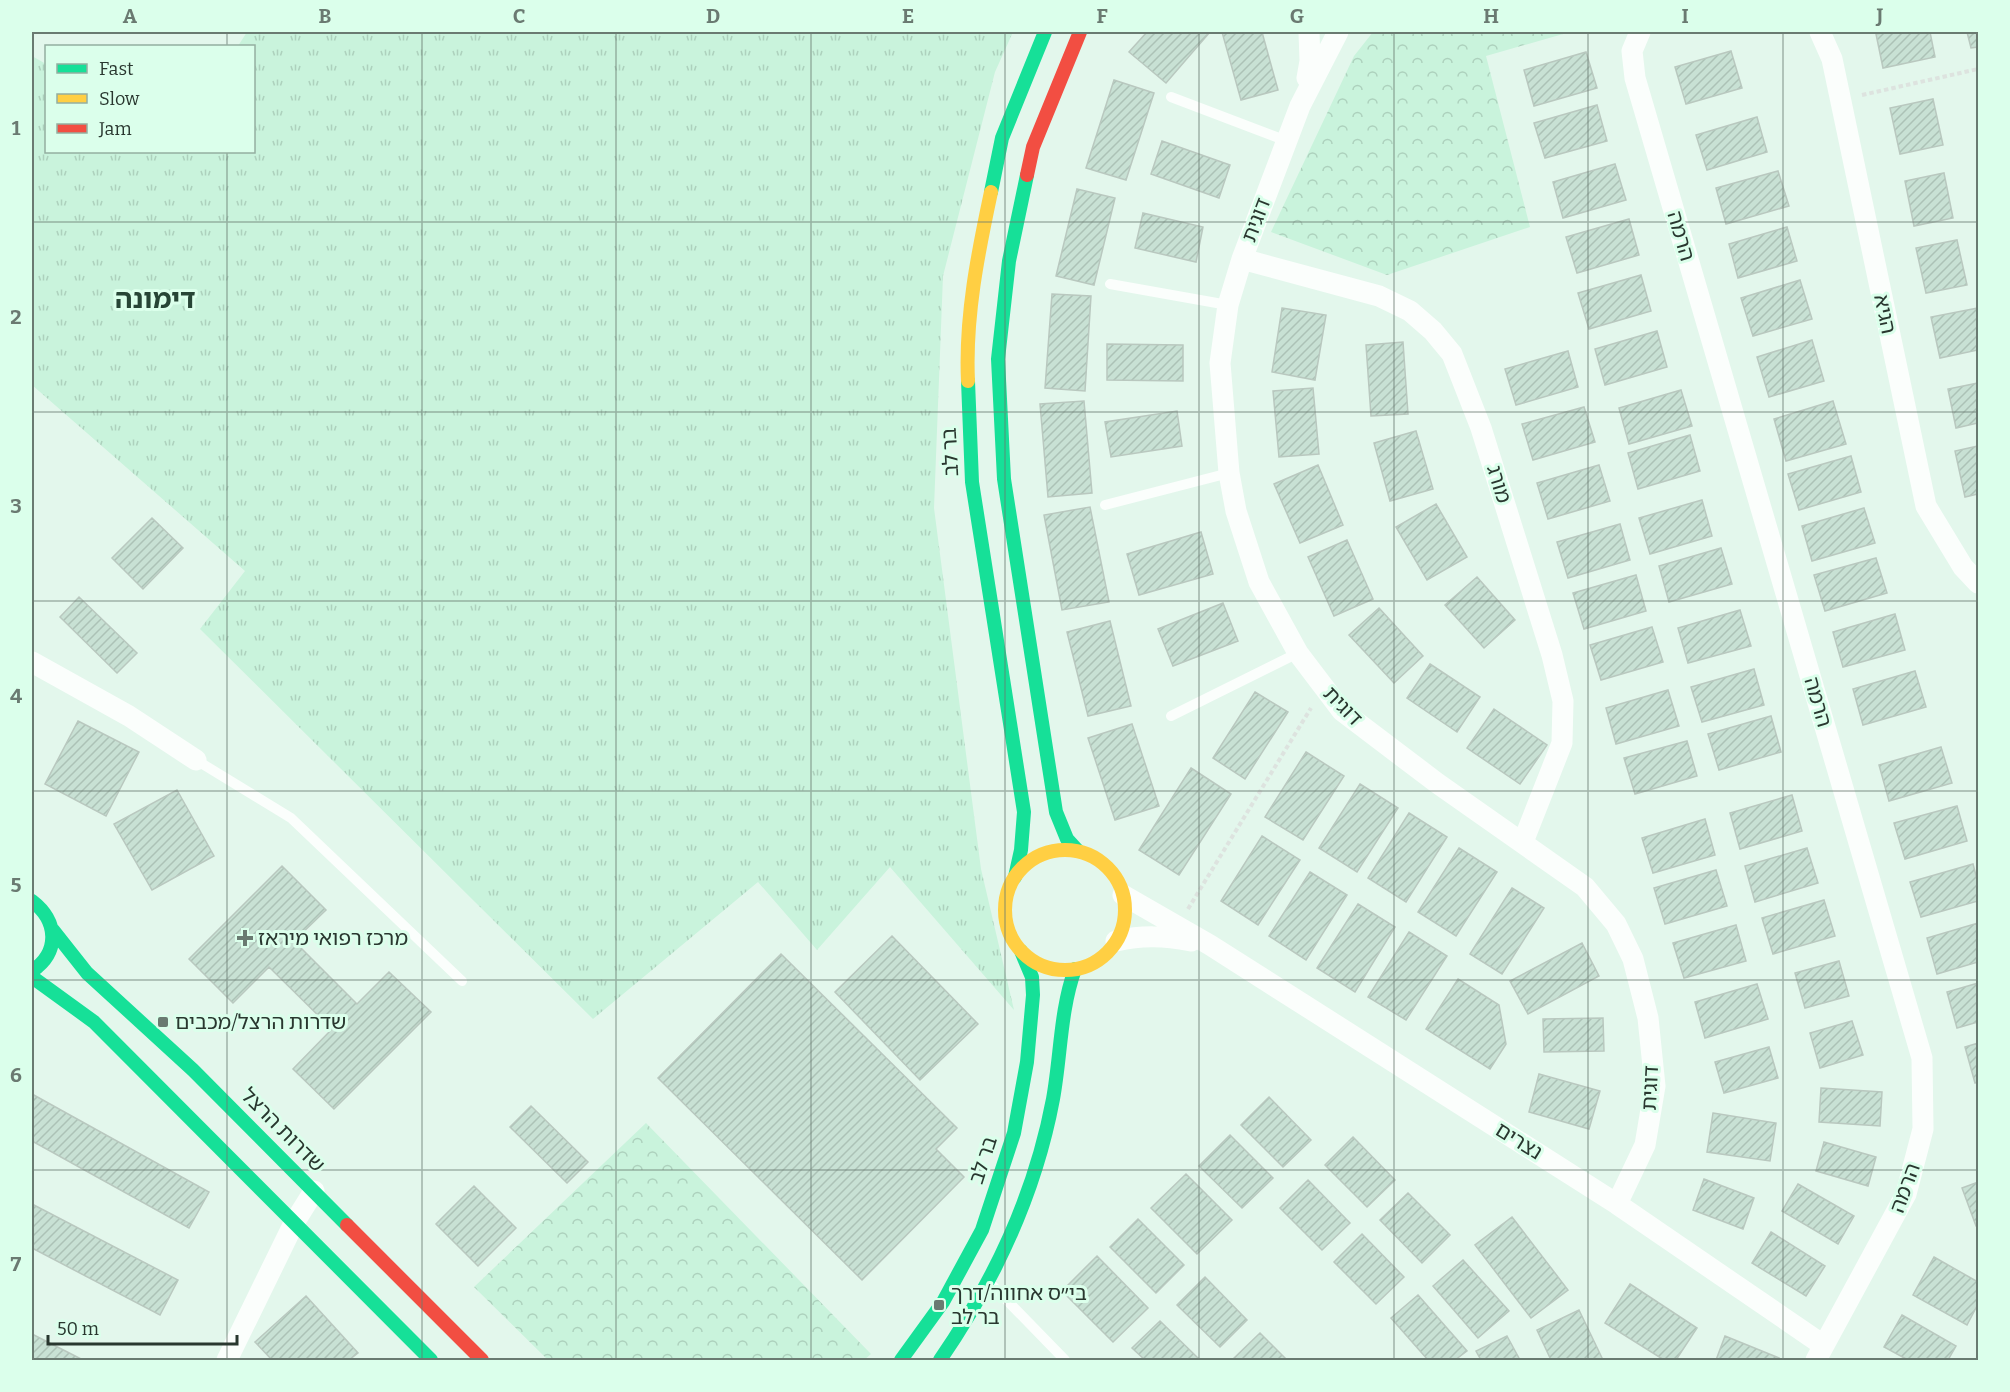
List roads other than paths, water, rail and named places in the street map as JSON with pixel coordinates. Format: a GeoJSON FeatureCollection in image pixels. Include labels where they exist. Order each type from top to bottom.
{"type":"FeatureCollection","features":[{"type":"Feature","properties":{"kind":"street","name":"בר לב"},"geometry":{"type":"LineString","coordinates":[[1015,877],[1021,850],[1024,812],[972,482],[967,358],[977,256],[1002,138],[1045,32]]}},
{"type":"Feature","properties":{"kind":"street"},"geometry":{"type":"LineString","coordinates":[[1078,851],[1067,839],[1056,812],[1004,479],[998,359],[1009,261],[1033,147],[1080,32]]}},
{"type":"Feature","properties":{"kind":"street","name":"דוגית"},"geometry":{"type":"LineString","coordinates":[[1300,106],[1310,61],[1309,32]]}},
{"type":"Feature","properties":{"kind":"street","name":"דוגית"},"geometry":{"type":"LineString","coordinates":[[1338,32],[1300,106],[1242,259],[1228,305],[1220,363],[1229,473],[1236,511],[1259,582],[1299,653],[1342,711],[1437,783],[1585,887],[1616,924],[1633,959],[1648,1018],[1655,1086],[1644,1145],[1617,1204]]}},
{"type":"Feature","properties":{"kind":"street","name":"הרמה"},"geometry":{"type":"LineString","coordinates":[[1640,32],[1632,51],[1635,78],[1922,1058],[1923,1129],[1906,1194],[1876,1255],[1819,1353]]}},
{"type":"Feature","properties":{"kind":"street","name":"הגיא"},"geometry":{"type":"LineString","coordinates":[[1820,32],[1832,59],[1926,506],[1963,567],[1978,584]]}},
{"type":"Feature","properties":{"kind":"street","name":"מורג"},"geometry":{"type":"LineString","coordinates":[[1242,259],[1379,296],[1410,311],[1433,331],[1452,354],[1482,428],[1552,655],[1563,701],[1562,743],[1524,843]]}},
{"type":"Feature","properties":{"kind":"street"},"geometry":{"type":"LineString","coordinates":[[35,670],[129,716],[196,760]]}},
{"type":"Feature","properties":{"kind":"street"},"geometry":{"type":"LineString","coordinates":[[1058,850],[1078,851],[1098,859],[1113,873],[1123,895],[1125,913],[1122,931],[1098,961],[1075,969],[1062,970],[1043,966],[1021,951],[1006,925],[1005,906],[1010,885],[1021,868],[1037,856],[1058,850]]}},
{"type":"Feature","properties":{"kind":"street","name":"נצרים"},"geometry":{"type":"LineString","coordinates":[[1123,895],[1210,945],[1617,1204],[1819,1353]]}},
{"type":"Feature","properties":{"kind":"street","name":"שדרות הרצל"},"geometry":{"type":"LineString","coordinates":[[32,901],[43,909],[53,930],[87,973],[193,1070],[482,1360]]}},
{"type":"Feature","properties":{"kind":"street"},"geometry":{"type":"LineString","coordinates":[[32,971],[45,961],[51,952],[53,930]]}},
{"type":"Feature","properties":{"kind":"street","name":"נצרים"},"geometry":{"type":"LineString","coordinates":[[1116,941],[1140,936],[1162,935],[1210,945]]}},
{"type":"Feature","properties":{"kind":"street","name":"בר לב"},"geometry":{"type":"LineString","coordinates":[[901,1360],[943,1302],[982,1230],[1014,1133],[1027,1062],[1033,995],[1032,977],[1021,951]]}},
{"type":"Feature","properties":{"kind":"street"},"geometry":{"type":"LineString","coordinates":[[940,1360],[970,1319],[1011,1243],[1045,1141],[1059,1066],[1064,1002],[1075,969]]}},
{"type":"Feature","properties":{"kind":"street"},"geometry":{"type":"LineString","coordinates":[[32,977],[94,1022],[431,1360]]}},
{"type":"Feature","properties":{"kind":"street"},"geometry":{"type":"LineString","coordinates":[[227,1360],[294,1223],[314,1191]]}},
{"type":"Feature","properties":{"kind":"lane"},"geometry":{"type":"LineString","coordinates":[[1171,97],[1287,141]]}},
{"type":"Feature","properties":{"kind":"lane"},"geometry":{"type":"LineString","coordinates":[[1110,284],[1228,305]]}},
{"type":"Feature","properties":{"kind":"lane"},"geometry":{"type":"LineString","coordinates":[[1105,505],[1229,473]]}},
{"type":"Feature","properties":{"kind":"lane"},"geometry":{"type":"LineString","coordinates":[[1171,716],[1299,653]]}},
{"type":"Feature","properties":{"kind":"lane"},"geometry":{"type":"LineString","coordinates":[[196,760],[291,818],[462,981]]}},
{"type":"Feature","properties":{"kind":"lane"},"geometry":{"type":"LineString","coordinates":[[990,1282],[1065,1360]]}},
{"type":"Feature","properties":{"kind":"place","name":"מרכז רפואי מיראז"},"geometry":{"type":"Point","coordinates":[245,938]}},
{"type":"Feature","properties":{"kind":"place","name":"שדרות הרצל/מכבים"},"geometry":{"type":"Point","coordinates":[163,1022]}},
{"type":"Feature","properties":{"kind":"place","name":"בי״ס אחווה/דרך בר לב"},"geometry":{"type":"Point","coordinates":[939,1305]}},
{"type":"Feature","properties":{"kind":"district","name":"דימונה"},"geometry":{"type":"Point","coordinates":[155,299]}}]}
